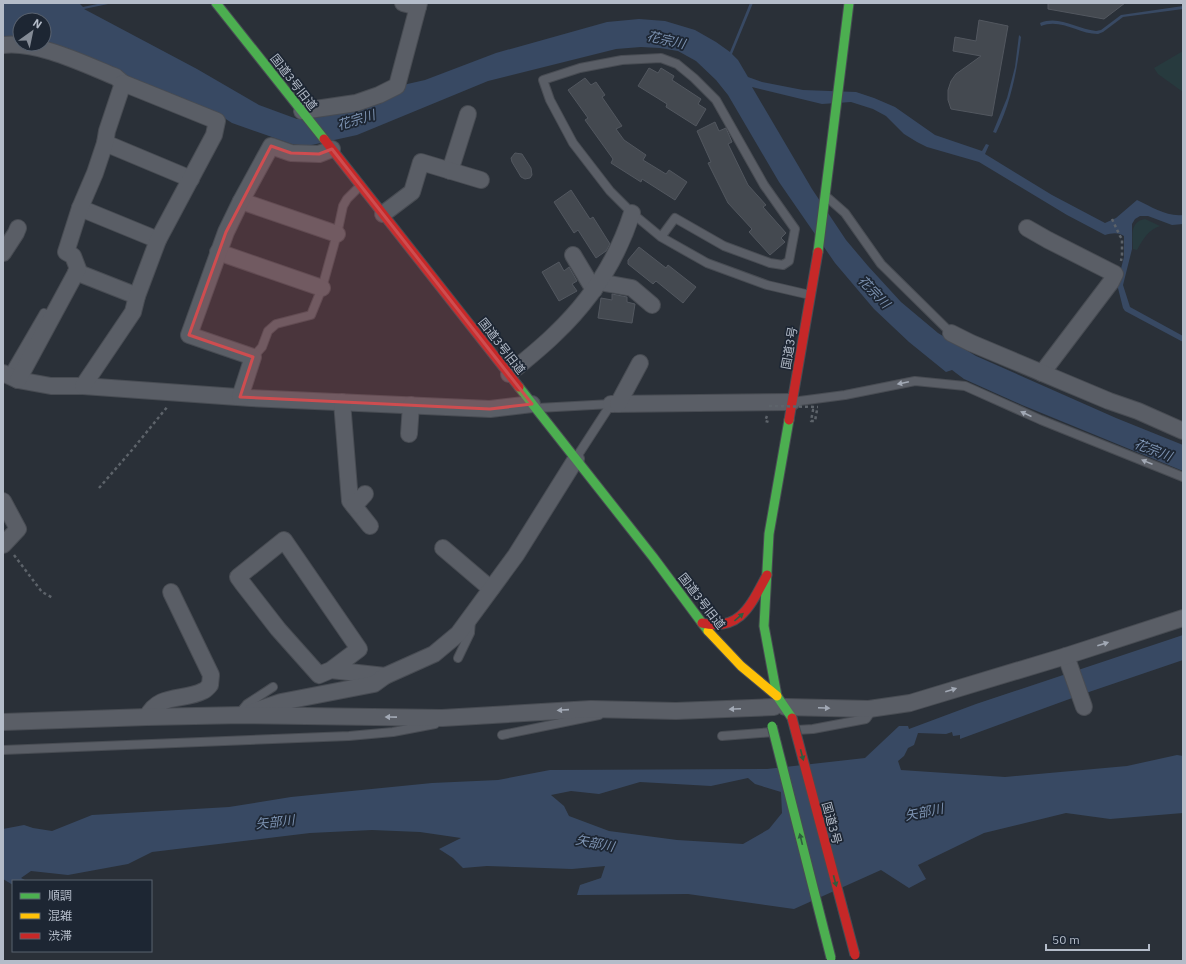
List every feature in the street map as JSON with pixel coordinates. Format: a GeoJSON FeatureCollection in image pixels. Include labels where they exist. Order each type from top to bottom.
{"type":"FeatureCollection","features":[{"type":"Feature","properties":{"kind":"main road","name":"国道3号旧道"},"geometry":{"type":"LineString","coordinates":[[216,3],[653,557],[702,623],[741,666],[782,707]]}},
{"type":"Feature","properties":{"kind":"main road","name":"国道3号"},"geometry":{"type":"LineString","coordinates":[[850,3],[816,263],[769,534],[764,626],[782,707],[855,958]]}},
{"type":"Feature","properties":{"kind":"main road"},"geometry":{"type":"LineString","coordinates":[[702,623],[719,626],[739,618],[751,603],[767,575]]}},
{"type":"Feature","properties":{"kind":"main road","name":"国道3号"},"geometry":{"type":"LineString","coordinates":[[782,707],[772,711],[772,726],[831,959]]}},
{"type":"Feature","properties":{"kind":"street"},"geometry":{"type":"LineString","coordinates":[[303,113],[356,104],[380,95],[397,86],[419,5],[403,3]]}},
{"type":"Feature","properties":{"kind":"street"},"geometry":{"type":"LineString","coordinates":[[3,45],[9,44],[38,48],[116,77],[123,83],[217,122],[214,136],[158,240],[137,296],[133,312],[83,386]]}},
{"type":"Feature","properties":{"kind":"street"},"geometry":{"type":"LineString","coordinates":[[123,83],[107,131],[106,143],[80,208],[66,252],[73,256],[78,269],[10,376],[52,386],[83,386],[240,397],[490,409],[534,406]]}},
{"type":"Feature","properties":{"kind":"street"},"geometry":{"type":"LineString","coordinates":[[450,171],[468,114]]}},
{"type":"Feature","properties":{"kind":"street"},"geometry":{"type":"LineString","coordinates":[[106,143],[191,179]]}},
{"type":"Feature","properties":{"kind":"street"},"geometry":{"type":"LineString","coordinates":[[240,397],[253,357],[190,335],[218,252],[241,201],[271,146],[291,153],[305,154],[319,154],[331,148]]}},
{"type":"Feature","properties":{"kind":"street"},"geometry":{"type":"LineString","coordinates":[[383,214],[412,192],[421,162],[480,180]]}},
{"type":"Feature","properties":{"kind":"street"},"geometry":{"type":"LineString","coordinates":[[241,201],[337,234]]}},
{"type":"Feature","properties":{"kind":"street"},"geometry":{"type":"LineString","coordinates":[[80,208],[158,240]]}},
{"type":"Feature","properties":{"kind":"street"},"geometry":{"type":"LineString","coordinates":[[509,374],[556,334],[584,304],[605,275],[626,232],[632,213]]}},
{"type":"Feature","properties":{"kind":"street"},"geometry":{"type":"LineString","coordinates":[[3,253],[18,228]]}},
{"type":"Feature","properties":{"kind":"street"},"geometry":{"type":"LineString","coordinates":[[1037,229],[1115,274],[1111,282],[1042,373]]}},
{"type":"Feature","properties":{"kind":"street"},"geometry":{"type":"LineString","coordinates":[[218,252],[322,288]]}},
{"type":"Feature","properties":{"kind":"street"},"geometry":{"type":"LineString","coordinates":[[573,255],[597,286],[632,288],[652,305]]}},
{"type":"Feature","properties":{"kind":"street"},"geometry":{"type":"LineString","coordinates":[[76,272],[137,296]]}},
{"type":"Feature","properties":{"kind":"street"},"geometry":{"type":"LineString","coordinates":[[951,333],[1042,373],[1109,401],[1138,411],[1183,431]]}},
{"type":"Feature","properties":{"kind":"street"},"geometry":{"type":"LineString","coordinates":[[614,404],[640,364]]}},
{"type":"Feature","properties":{"kind":"street"},"geometry":{"type":"LineString","coordinates":[[342,402],[350,501],[370,526]]}},
{"type":"Feature","properties":{"kind":"street"},"geometry":{"type":"LineString","coordinates":[[614,404],[792,402]]}},
{"type":"Feature","properties":{"kind":"street"},"geometry":{"type":"LineString","coordinates":[[409,434],[411,405]]}},
{"type":"Feature","properties":{"kind":"street"},"geometry":{"type":"LineString","coordinates":[[240,715],[281,702],[374,684],[385,676],[434,654],[458,634],[516,555],[576,459]]}},
{"type":"Feature","properties":{"kind":"street"},"geometry":{"type":"LineString","coordinates":[[354,506],[365,494]]}},
{"type":"Feature","properties":{"kind":"street"},"geometry":{"type":"LineString","coordinates":[[3,501],[22,534],[4,544]]}},
{"type":"Feature","properties":{"kind":"street"},"geometry":{"type":"LineString","coordinates":[[330,670],[359,650],[284,540],[238,577],[278,630],[319,675],[330,670],[385,676]]}},
{"type":"Feature","properties":{"kind":"street"},"geometry":{"type":"LineString","coordinates":[[442,548],[491,589]]}},
{"type":"Feature","properties":{"kind":"street"},"geometry":{"type":"LineString","coordinates":[[147,717],[150,710],[157,703],[203,691],[210,685],[211,675],[171,592]]}},
{"type":"Feature","properties":{"kind":"street"},"geometry":{"type":"LineString","coordinates":[[3,722],[240,715],[442,718],[591,708],[676,711],[782,707],[873,709],[910,703],[1066,656],[1183,618]]}},
{"type":"Feature","properties":{"kind":"street"},"geometry":{"type":"LineString","coordinates":[[1066,656],[1084,707]]}},
{"type":"Feature","properties":{"kind":"lane"},"geometry":{"type":"LineString","coordinates":[[662,237],[675,218],[724,246],[770,263],[783,265],[789,261],[795,229],[764,185],[716,100],[694,78],[677,64],[662,58],[622,60],[580,68],[543,80],[550,100],[573,143],[610,191],[632,213],[662,237],[707,263],[767,285],[810,295]]}},
{"type":"Feature","properties":{"kind":"lane"},"geometry":{"type":"LineString","coordinates":[[253,357],[262,347],[268,331],[276,324],[311,315],[322,288],[343,206],[347,199],[361,185]]}},
{"type":"Feature","properties":{"kind":"lane"},"geometry":{"type":"LineString","coordinates":[[825,198],[845,213],[881,264],[951,333]]}},
{"type":"Feature","properties":{"kind":"lane"},"geometry":{"type":"LineString","coordinates":[[10,376],[44,313]]}},
{"type":"Feature","properties":{"kind":"lane"},"geometry":{"type":"LineString","coordinates":[[792,402],[845,395],[915,381],[965,386],[1041,420],[1183,477]]}},
{"type":"Feature","properties":{"kind":"lane"},"geometry":{"type":"LineString","coordinates":[[534,406],[614,404]]}},
{"type":"Feature","properties":{"kind":"lane"},"geometry":{"type":"LineString","coordinates":[[576,459],[614,404]]}},
{"type":"Feature","properties":{"kind":"lane"},"geometry":{"type":"LineString","coordinates":[[458,658],[470,633],[472,615]]}},
{"type":"Feature","properties":{"kind":"lane"},"geometry":{"type":"LineString","coordinates":[[240,715],[247,704],[273,687]]}},
{"type":"Feature","properties":{"kind":"lane"},"geometry":{"type":"LineString","coordinates":[[722,736],[813,729],[866,719],[873,709]]}},
{"type":"Feature","properties":{"kind":"lane"},"geometry":{"type":"LineString","coordinates":[[502,735],[627,710]]}},
{"type":"Feature","properties":{"kind":"lane"},"geometry":{"type":"LineString","coordinates":[[3,750],[349,736],[393,732],[441,723],[442,718]]}},
{"type":"Feature","properties":{"kind":"path"},"geometry":{"type":"LineString","coordinates":[[1112,219],[1122,238],[1122,255],[1115,274]]}},
{"type":"Feature","properties":{"kind":"path"},"geometry":{"type":"LineString","coordinates":[[99,488],[174,399],[175,392]]}},
{"type":"Feature","properties":{"kind":"path"},"geometry":{"type":"LineString","coordinates":[[769,406],[818,407],[816,421],[811,421],[813,410]]}},
{"type":"Feature","properties":{"kind":"path"},"geometry":{"type":"LineString","coordinates":[[765,421],[769,422]]}},
{"type":"Feature","properties":{"kind":"path"},"geometry":{"type":"LineString","coordinates":[[4,544],[42,592],[53,598]]}},
{"type":"Feature","properties":{"kind":"highlighted area"},"geometry":{"type":"Polygon","coordinates":[[[271,146],[291,153],[319,154],[332,149],[532,404],[490,409],[240,397],[253,357],[189,335],[226,232],[271,146]]]}},
{"type":"Feature","properties":{"kind":"green space"},"geometry":{"type":"Polygon","coordinates":[[[1183,51],[1183,92],[1158,74],[1154,68],[1183,51]]]}},
{"type":"Feature","properties":{"kind":"green space"},"geometry":{"type":"Polygon","coordinates":[[[1145,219],[1160,226],[1149,232],[1137,250],[1133,249],[1134,226],[1136,223],[1145,219]]]}},
{"type":"Feature","properties":{"kind":"water","name":"花宗川"},"geometry":{"type":"Polygon","coordinates":[[[3,3],[79,3],[83,7],[102,3],[113,3],[84,9],[197,69],[259,105],[297,119],[321,117],[355,107],[403,85],[425,80],[496,53],[607,22],[639,19],[665,21],[695,30],[730,52],[750,3],[753,3],[732,54],[738,60],[748,77],[762,82],[803,90],[856,92],[895,107],[935,135],[982,151],[986,144],[989,145],[985,154],[1052,195],[1105,223],[1116,218],[1137,200],[1165,213],[1183,215],[1183,224],[1172,225],[1148,216],[1140,216],[1135,219],[1132,224],[1132,249],[1123,285],[1130,307],[1183,336],[1183,342],[1125,311],[1123,308],[1117,284],[1124,257],[1124,236],[1115,233],[1105,235],[1067,215],[979,162],[927,147],[917,142],[904,134],[886,116],[873,109],[851,102],[822,104],[752,87],[812,189],[846,240],[901,302],[938,333],[976,356],[1116,418],[1183,445],[1183,471],[1022,405],[964,379],[952,370],[946,372],[909,342],[874,309],[835,263],[779,182],[728,95],[716,80],[696,61],[678,51],[641,47],[616,49],[488,81],[357,135],[307,146],[292,144],[232,123],[215,112],[52,45],[52,12],[12,12],[12,39],[3,38],[3,3]]]}},
{"type":"Feature","properties":{"kind":"water"},"geometry":{"type":"Polygon","coordinates":[[[1183,6],[1183,9],[1123,17],[1098,34],[1083,32],[1056,24],[1041,26],[1040,23],[1047,21],[1061,21],[1096,31],[1101,30],[1121,15],[1183,6]]]}},
{"type":"Feature","properties":{"kind":"water"},"geometry":{"type":"Polygon","coordinates":[[[1019,35],[1021,37],[1013,86],[1006,110],[996,133],[993,132],[1007,98],[1015,67],[1019,35]]]}},
{"type":"Feature","properties":{"kind":"water","name":"矢部川"},"geometry":{"type":"Polygon","coordinates":[[[1183,635],[1183,660],[1086,693],[960,739],[960,735],[953,736],[952,732],[946,734],[918,733],[914,745],[908,748],[904,756],[898,761],[901,770],[1005,777],[1127,766],[1177,755],[1183,756],[1183,813],[1110,819],[1066,813],[984,833],[918,865],[926,879],[909,888],[881,870],[794,909],[688,894],[577,895],[580,885],[601,878],[605,866],[572,869],[487,866],[463,868],[453,858],[439,849],[461,838],[420,832],[372,830],[310,833],[152,852],[128,864],[68,875],[31,871],[21,878],[25,880],[12,880],[12,884],[3,879],[3,829],[24,825],[52,831],[92,815],[229,807],[291,797],[432,783],[498,780],[550,770],[767,769],[865,758],[899,726],[908,726],[909,729],[976,704],[1183,635]],[[748,778],[711,786],[640,782],[599,794],[571,791],[551,795],[564,806],[569,816],[609,831],[677,840],[743,844],[769,829],[782,813],[781,792],[755,784],[748,778]]]}},
{"type":"Feature","properties":{"kind":"building"},"geometry":{"type":"Polygon","coordinates":[[[1048,3],[1125,3],[1104,19],[1048,9],[1048,3]]]}},
{"type":"Feature","properties":{"kind":"building"},"geometry":{"type":"Polygon","coordinates":[[[979,20],[1008,26],[992,116],[951,109],[948,100],[948,90],[951,81],[956,74],[981,56],[953,51],[955,37],[976,41],[979,20]]]}},
{"type":"Feature","properties":{"kind":"building"},"geometry":{"type":"Polygon","coordinates":[[[649,68],[658,73],[661,68],[674,76],[672,80],[701,99],[698,104],[706,109],[696,126],[666,107],[667,104],[638,86],[649,68]]]}},
{"type":"Feature","properties":{"kind":"building"},"geometry":{"type":"Polygon","coordinates":[[[585,78],[591,85],[596,82],[605,95],[602,97],[622,126],[616,129],[624,140],[646,155],[643,160],[666,174],[669,170],[687,182],[675,200],[642,179],[641,182],[611,163],[613,159],[585,120],[588,118],[568,90],[585,78]]]}},
{"type":"Feature","properties":{"kind":"building"},"geometry":{"type":"Polygon","coordinates":[[[715,122],[719,131],[726,128],[732,142],[728,144],[748,185],[766,205],[763,207],[786,233],[781,238],[785,242],[770,255],[749,232],[752,229],[728,203],[708,163],[711,162],[697,131],[715,122]]]}},
{"type":"Feature","properties":{"kind":"building"},"geometry":{"type":"Polygon","coordinates":[[[515,153],[522,154],[531,168],[532,175],[530,178],[525,179],[521,177],[512,162],[511,158],[515,153]]]}},
{"type":"Feature","properties":{"kind":"building"},"geometry":{"type":"Polygon","coordinates":[[[571,190],[590,219],[593,217],[610,244],[606,251],[596,258],[578,230],[574,233],[554,202],[571,190]]]}},
{"type":"Feature","properties":{"kind":"building"},"geometry":{"type":"Polygon","coordinates":[[[639,247],[666,268],[668,265],[696,287],[683,303],[656,281],[653,284],[628,264],[628,260],[639,247]]]}},
{"type":"Feature","properties":{"kind":"building"},"geometry":{"type":"Polygon","coordinates":[[[559,262],[564,271],[569,267],[577,281],[572,284],[577,291],[559,301],[542,272],[559,262]]]}},
{"type":"Feature","properties":{"kind":"building"},"geometry":{"type":"Polygon","coordinates":[[[612,294],[627,297],[627,302],[635,304],[632,323],[598,318],[601,298],[612,300],[612,294]]]}},
{"type":"Feature","properties":{"kind":"traffic: fast"},"geometry":{"type":"LineString","coordinates":[[216,3],[324,139]]}},
{"type":"Feature","properties":{"kind":"traffic: fast"},"geometry":{"type":"LineString","coordinates":[[818,252],[849,3]]}},
{"type":"Feature","properties":{"kind":"traffic: fast"},"geometry":{"type":"LineString","coordinates":[[519,387],[653,557],[708,631]]}},
{"type":"Feature","properties":{"kind":"traffic: fast"},"geometry":{"type":"LineString","coordinates":[[789,420],[769,534],[764,626],[777,696],[792,718]]}},
{"type":"Feature","properties":{"kind":"traffic: fast"},"geometry":{"type":"LineString","coordinates":[[772,726],[831,958]]}},
{"type":"Feature","properties":{"kind":"traffic: slow"},"geometry":{"type":"LineString","coordinates":[[708,631],[741,666],[777,696]]}},
{"type":"Feature","properties":{"kind":"traffic: jam"},"geometry":{"type":"LineString","coordinates":[[324,139],[519,387]]}},
{"type":"Feature","properties":{"kind":"traffic: jam"},"geometry":{"type":"LineString","coordinates":[[789,420],[818,252]]}},
{"type":"Feature","properties":{"kind":"traffic: jam"},"geometry":{"type":"LineString","coordinates":[[702,623],[715,625],[726,623],[735,619],[750,605],[767,575]]}},
{"type":"Feature","properties":{"kind":"traffic: jam"},"geometry":{"type":"LineString","coordinates":[[792,718],[855,955]]}}]}
